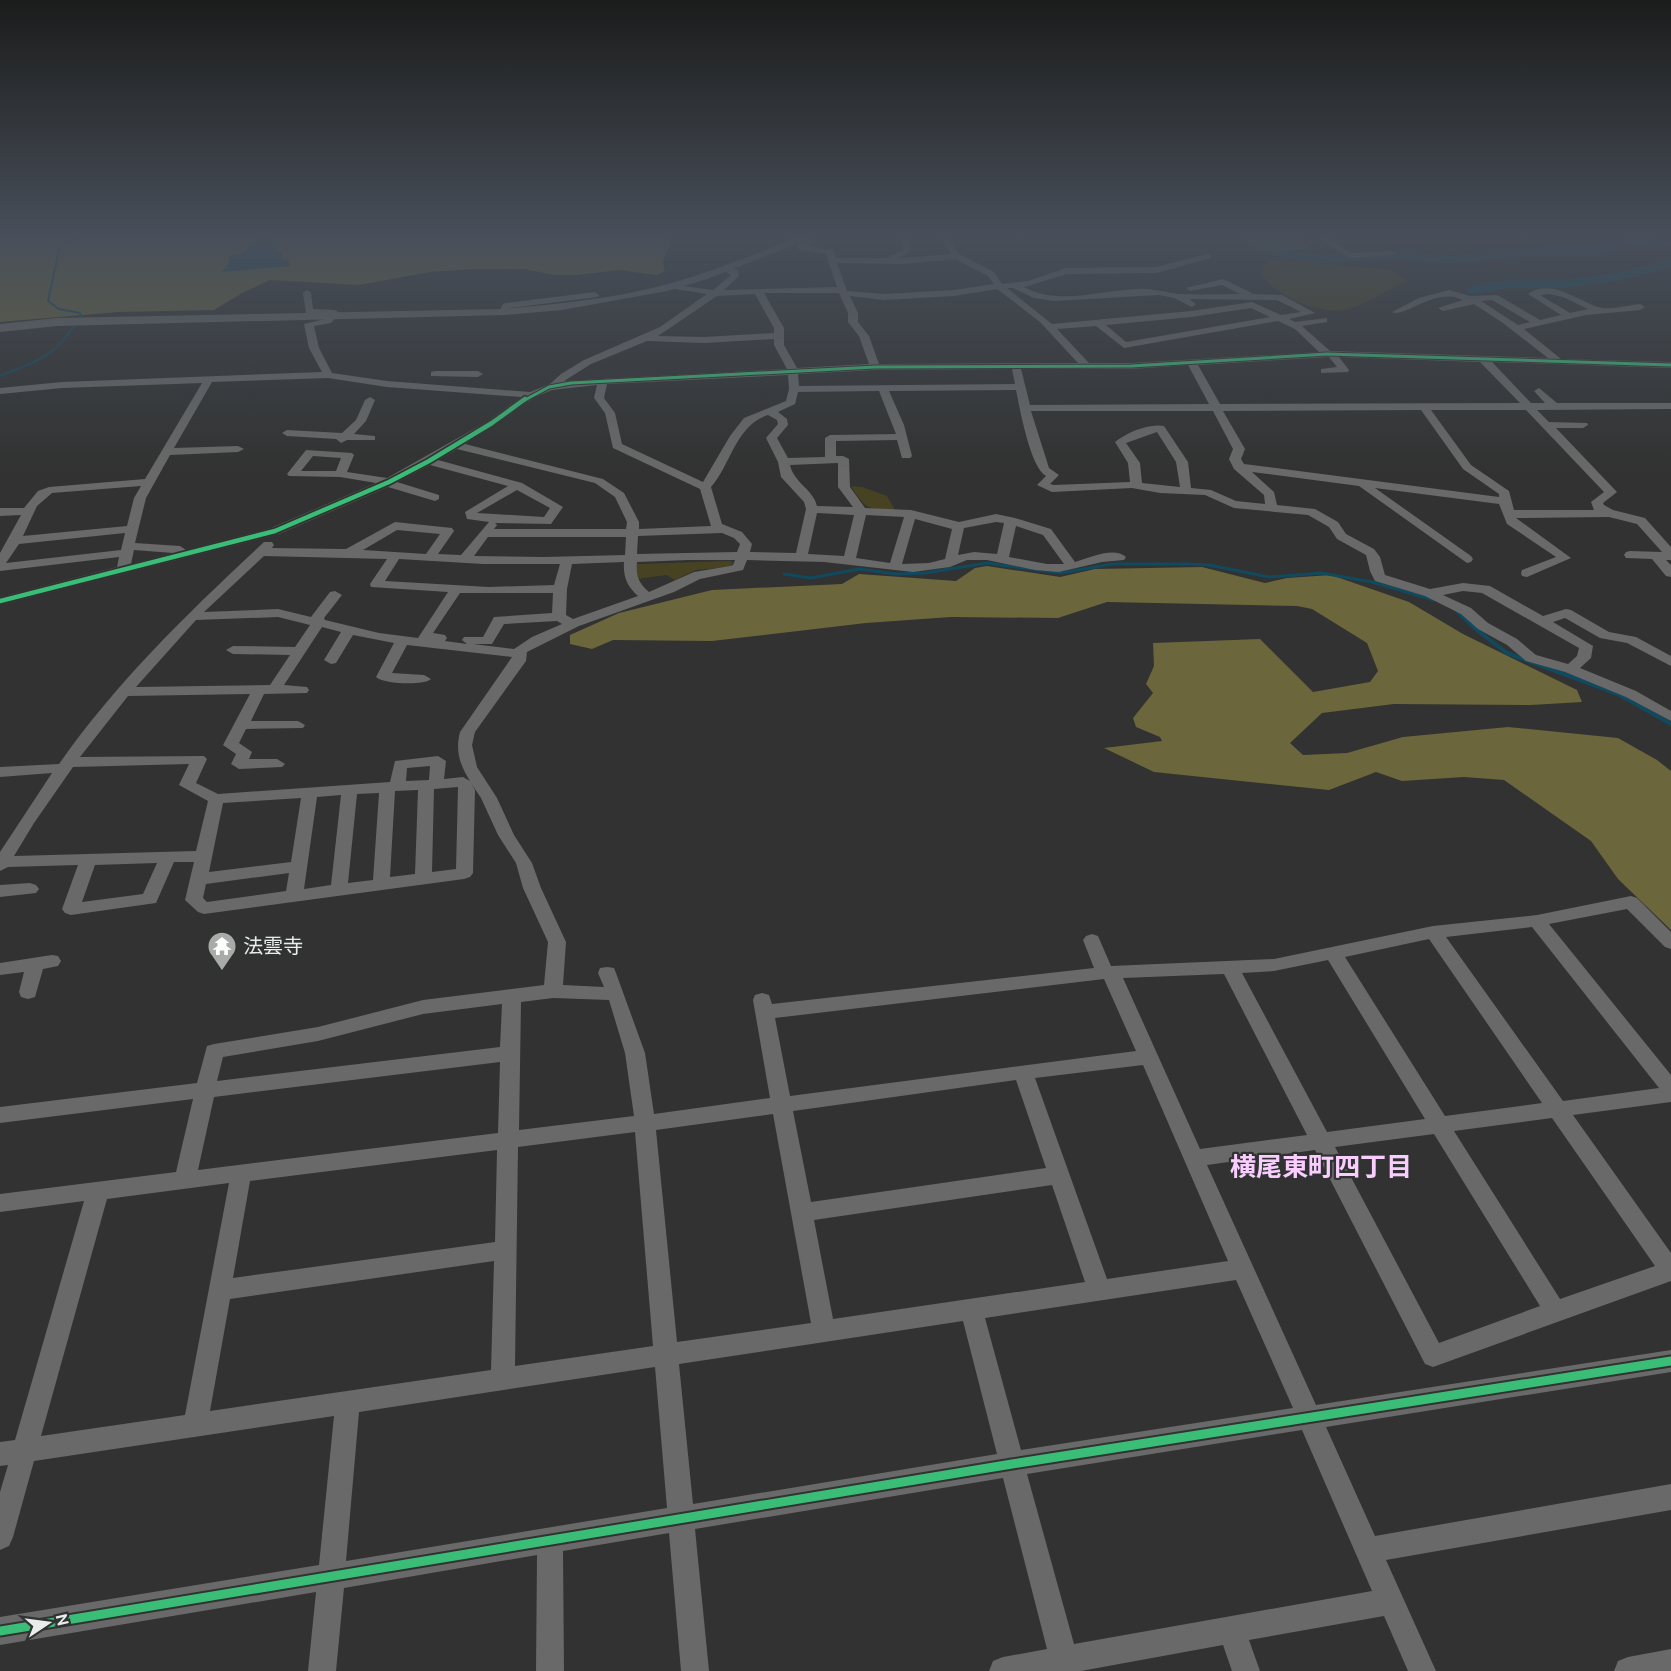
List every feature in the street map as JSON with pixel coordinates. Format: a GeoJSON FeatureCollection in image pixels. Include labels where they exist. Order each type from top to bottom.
{"type":"FeatureCollection","features":[{"type":"Feature","properties":{"kind":"main road"},"geometry":{"type":"LineString","coordinates":[[0,329],[66,322],[377,315]]}},
{"type":"Feature","properties":{"kind":"street"},"geometry":{"type":"LineString","coordinates":[[554,386],[561,378],[575,370],[646,338],[687,315]]}},
{"type":"Feature","properties":{"kind":"street"},"geometry":{"type":"LineString","coordinates":[[553,991],[557,942],[532,888],[524,863],[506,835],[489,798],[469,767],[464,745],[474,722],[519,661],[520,650],[537,639],[573,624],[668,590],[698,576],[732,571],[739,567],[746,544],[738,535],[717,526],[705,487],[734,436],[750,418],[791,402],[794,389],[793,370],[783,355],[779,328],[773,315]]}},
{"type":"Feature","properties":{"kind":"street"},"geometry":{"type":"LineString","coordinates":[[853,315],[853,322],[864,336],[874,367]]}},
{"type":"Feature","properties":{"kind":"street"},"geometry":{"type":"LineString","coordinates":[[1035,315],[1050,327],[1086,366]]}},
{"type":"Feature","properties":{"kind":"street"},"geometry":{"type":"LineString","coordinates":[[1099,323],[1124,345],[1169,316],[1181,315]]}},
{"type":"Feature","properties":{"kind":"street"},"geometry":{"type":"LineString","coordinates":[[1274,315],[1298,327],[1344,370],[1325,371]]}},
{"type":"Feature","properties":{"kind":"street"},"geometry":{"type":"LineString","coordinates":[[1050,327],[1099,323],[1146,330],[1198,333],[1298,315]]}},
{"type":"Feature","properties":{"kind":"street"},"geometry":{"type":"LineString","coordinates":[[1497,315],[1511,323],[1559,362]]}},
{"type":"Feature","properties":{"kind":"street"},"geometry":{"type":"LineString","coordinates":[[1525,315],[1539,323]]}},
{"type":"Feature","properties":{"kind":"street"},"geometry":{"type":"LineString","coordinates":[[1516,328],[1574,315]]}},
{"type":"Feature","properties":{"kind":"street"},"geometry":{"type":"LineString","coordinates":[[328,375],[314,348],[309,324],[328,321],[334,316]]}},
{"type":"Feature","properties":{"kind":"street"},"geometry":{"type":"LineString","coordinates":[[1169,316],[1198,333]]}},
{"type":"Feature","properties":{"kind":"street"},"geometry":{"type":"LineString","coordinates":[[1298,324],[1324,320]]}},
{"type":"Feature","properties":{"kind":"street"},"geometry":{"type":"LineString","coordinates":[[646,338],[704,340],[779,336]]}},
{"type":"Feature","properties":{"kind":"street"},"geometry":{"type":"LineString","coordinates":[[0,601],[275,531],[388,482],[429,461],[492,423],[531,395],[554,386],[793,370],[874,367],[1086,366],[1329,354],[1671,365]]}},
{"type":"Feature","properties":{"kind":"street"},"geometry":{"type":"LineString","coordinates":[[1482,358],[1611,492],[1597,502],[1598,507],[1609,513],[1641,521],[1671,555]]}},
{"type":"Feature","properties":{"kind":"street"},"geometry":{"type":"LineString","coordinates":[[1527,361],[1542,374]]}},
{"type":"Feature","properties":{"kind":"street"},"geometry":{"type":"LineString","coordinates":[[1191,362],[1239,449],[1235,459],[1238,467],[1270,494],[1271,508]]}},
{"type":"Feature","properties":{"kind":"street"},"geometry":{"type":"LineString","coordinates":[[1016,367],[1025,408],[1044,470],[1053,476],[1043,484],[1052,489],[1136,485],[1160,490],[1207,492],[1234,504],[1311,512],[1334,525],[1341,536],[1374,557],[1376,571],[1380,578],[1430,593],[1466,611],[1483,626],[1512,642],[1531,658],[1570,669],[1631,694],[1671,717]]}},
{"type":"Feature","properties":{"kind":"street"},"geometry":{"type":"LineString","coordinates":[[435,374],[479,371],[469,389]]}},
{"type":"Feature","properties":{"kind":"street"},"geometry":{"type":"LineString","coordinates":[[0,391],[62,385],[328,375],[387,384],[531,395]]}},
{"type":"Feature","properties":{"kind":"street"},"geometry":{"type":"LineString","coordinates":[[123,569],[140,498],[209,379]]}},
{"type":"Feature","properties":{"kind":"street"},"geometry":{"type":"LineString","coordinates":[[603,381],[599,398],[610,413],[617,446],[705,487]]}},
{"type":"Feature","properties":{"kind":"street"},"geometry":{"type":"LineString","coordinates":[[794,389],[1020,387]]}},
{"type":"Feature","properties":{"kind":"street"},"geometry":{"type":"LineString","coordinates":[[883,388],[906,456]]}},
{"type":"Feature","properties":{"kind":"street"},"geometry":{"type":"LineString","coordinates":[[1539,391],[1554,406]]}},
{"type":"Feature","properties":{"kind":"street"},"geometry":{"type":"LineString","coordinates":[[328,454],[361,421],[370,400]]}},
{"type":"Feature","properties":{"kind":"street"},"geometry":{"type":"LineString","coordinates":[[1025,408],[1671,405]]}},
{"type":"Feature","properties":{"kind":"street"},"geometry":{"type":"LineString","coordinates":[[1658,406],[1671,417]]}},
{"type":"Feature","properties":{"kind":"street"},"geometry":{"type":"LineString","coordinates":[[1424,407],[1455,448],[1459,459],[1505,493],[1504,501],[1511,520],[1565,558],[1527,573]]}},
{"type":"Feature","properties":{"kind":"street"},"geometry":{"type":"LineString","coordinates":[[770,412],[782,419],[783,425],[771,438],[784,462],[787,477],[810,501],[812,509],[801,558]]}},
{"type":"Feature","properties":{"kind":"street"},"geometry":{"type":"LineString","coordinates":[[1546,425],[1583,425]]}},
{"type":"Feature","properties":{"kind":"street"},"geometry":{"type":"LineString","coordinates":[[1136,485],[1134,463],[1120,442],[1132,439],[1145,429],[1160,428],[1182,462],[1186,492]]}},
{"type":"Feature","properties":{"kind":"street"},"geometry":{"type":"LineString","coordinates":[[287,433],[371,438]]}},
{"type":"Feature","properties":{"kind":"street"},"geometry":{"type":"LineString","coordinates":[[831,459],[831,438],[901,437]]}},
{"type":"Feature","properties":{"kind":"street"},"geometry":{"type":"LineString","coordinates":[[455,445],[599,481],[620,495],[633,522],[630,575],[635,586],[646,596]]}},
{"type":"Feature","properties":{"kind":"street"},"geometry":{"type":"LineString","coordinates":[[166,452],[238,449]]}},
{"type":"Feature","properties":{"kind":"street"},"geometry":{"type":"LineString","coordinates":[[340,474],[348,455],[310,452],[293,474],[340,474],[388,482],[435,497]]}},
{"type":"Feature","properties":{"kind":"street"},"geometry":{"type":"LineString","coordinates":[[784,462],[843,459],[844,487],[861,511],[849,561]]}},
{"type":"Feature","properties":{"kind":"street"},"geometry":{"type":"LineString","coordinates":[[429,461],[518,485],[541,495],[557,507],[547,521],[471,516],[471,512],[518,485]]}},
{"type":"Feature","properties":{"kind":"street"},"geometry":{"type":"LineString","coordinates":[[1238,467],[1504,501]]}},
{"type":"Feature","properties":{"kind":"street"},"geometry":{"type":"LineString","coordinates":[[0,562],[15,541],[28,511],[41,493],[49,490],[149,482]]}},
{"type":"Feature","properties":{"kind":"street"},"geometry":{"type":"LineString","coordinates":[[1362,483],[1467,559]]}},
{"type":"Feature","properties":{"kind":"street"},"geometry":{"type":"LineString","coordinates":[[812,509],[911,514],[943,524],[959,526],[996,518],[1011,521],[1047,532],[1072,567]]}},
{"type":"Feature","properties":{"kind":"street"},"geometry":{"type":"LineString","coordinates":[[0,512],[28,511]]}},
{"type":"Feature","properties":{"kind":"street"},"geometry":{"type":"LineString","coordinates":[[1509,514],[1609,513]]}},
{"type":"Feature","properties":{"kind":"street"},"geometry":{"type":"LineString","coordinates":[[895,567],[911,514]]}},
{"type":"Feature","properties":{"kind":"street"},"geometry":{"type":"LineString","coordinates":[[465,560],[495,519]]}},
{"type":"Feature","properties":{"kind":"street"},"geometry":{"type":"LineString","coordinates":[[1003,557],[1011,521]]}},
{"type":"Feature","properties":{"kind":"street"},"geometry":{"type":"LineString","coordinates":[[351,552],[396,526],[448,531],[430,557]]}},
{"type":"Feature","properties":{"kind":"street"},"geometry":{"type":"LineString","coordinates":[[950,563],[959,526]]}},
{"type":"Feature","properties":{"kind":"street"},"geometry":{"type":"LineString","coordinates":[[15,541],[132,529]]}},
{"type":"Feature","properties":{"kind":"street"},"geometry":{"type":"LineString","coordinates":[[484,533],[724,529]]}},
{"type":"Feature","properties":{"kind":"street"},"geometry":{"type":"LineString","coordinates":[[0,884],[5,863],[26,822],[66,765],[124,692],[192,616],[273,540],[275,531]]}},
{"type":"Feature","properties":{"kind":"street"},"geometry":{"type":"LineString","coordinates":[[0,567],[126,550],[177,549],[186,554]]}},
{"type":"Feature","properties":{"kind":"street"},"geometry":{"type":"LineString","coordinates":[[261,552],[351,552],[465,560],[631,560],[743,556],[849,561],[922,568],[950,563],[961,557],[1003,557],[1039,568],[1057,569],[1101,558],[1120,556]]}},
{"type":"Feature","properties":{"kind":"street"},"geometry":{"type":"LineString","coordinates":[[396,555],[376,584],[456,590],[560,589]]}},
{"type":"Feature","properties":{"kind":"street"},"geometry":{"type":"LineString","coordinates":[[1630,555],[1671,555]]}},
{"type":"Feature","properties":{"kind":"street"},"geometry":{"type":"LineString","coordinates":[[1656,556],[1671,573]]}},
{"type":"Feature","properties":{"kind":"street"},"geometry":{"type":"LineString","coordinates":[[559,617],[560,589],[567,560]]}},
{"type":"Feature","properties":{"kind":"street"},"geometry":{"type":"LineString","coordinates":[[1430,593],[1463,587],[1485,589],[1586,646],[1584,658],[1577,666],[1570,669]]}},
{"type":"Feature","properties":{"kind":"street"},"geometry":{"type":"LineString","coordinates":[[456,590],[424,637],[487,641],[499,620],[559,617],[573,624]]}},
{"type":"Feature","properties":{"kind":"street"},"geometry":{"type":"LineString","coordinates":[[277,764],[239,764],[244,752],[231,745],[266,689],[298,651],[335,595]]}},
{"type":"Feature","properties":{"kind":"street"},"geometry":{"type":"LineString","coordinates":[[192,616],[265,612],[317,621],[402,641],[477,647],[518,654]]}},
{"type":"Feature","properties":{"kind":"street"},"geometry":{"type":"LineString","coordinates":[[1541,621],[1566,613],[1605,635],[1630,639],[1671,662]]}},
{"type":"Feature","properties":{"kind":"street"},"geometry":{"type":"LineString","coordinates":[[331,660],[350,629]]}},
{"type":"Feature","properties":{"kind":"street"},"geometry":{"type":"LineString","coordinates":[[402,641],[383,678],[424,679]]}},
{"type":"Feature","properties":{"kind":"street"},"geometry":{"type":"LineString","coordinates":[[233,650],[298,651]]}},
{"type":"Feature","properties":{"kind":"street"},"geometry":{"type":"LineString","coordinates":[[124,692],[302,690]]}},
{"type":"Feature","properties":{"kind":"street"},"geometry":{"type":"LineString","coordinates":[[242,725],[298,725]]}},
{"type":"Feature","properties":{"kind":"street"},"geometry":{"type":"LineString","coordinates":[[0,772],[66,765],[199,759],[187,785],[216,799],[463,782],[467,790],[464,873],[204,908],[194,900],[216,799]]}},
{"type":"Feature","properties":{"kind":"street"},"geometry":{"type":"LineString","coordinates":[[381,885],[392,787],[400,764],[438,761],[431,784],[423,879]]}},
{"type":"Feature","properties":{"kind":"street"},"geometry":{"type":"LineString","coordinates":[[339,891],[349,790]]}},
{"type":"Feature","properties":{"kind":"street"},"geometry":{"type":"LineString","coordinates":[[294,897],[310,792]]}},
{"type":"Feature","properties":{"kind":"street"},"geometry":{"type":"LineString","coordinates":[[5,863],[204,856]]}},
{"type":"Feature","properties":{"kind":"street"},"geometry":{"type":"LineString","coordinates":[[89,859],[71,909],[150,899],[168,857]]}},
{"type":"Feature","properties":{"kind":"street"},"geometry":{"type":"LineString","coordinates":[[199,879],[299,866]]}},
{"type":"Feature","properties":{"kind":"street"},"geometry":{"type":"LineString","coordinates":[[0,891],[30,889]]}},
{"type":"Feature","properties":{"kind":"street"},"geometry":{"type":"LineString","coordinates":[[824,1331],[763,1006],[1108,972],[1274,965],[1433,932],[1538,921],[1631,902],[1671,943]]}},
{"type":"Feature","properties":{"kind":"street"},"geometry":{"type":"LineString","coordinates":[[1194,1158],[1557,1109],[1671,1091],[1538,921]]}},
{"type":"Feature","properties":{"kind":"street"},"geometry":{"type":"LineString","coordinates":[[1230,967],[1433,1356],[1670,1271],[1433,932]]}},
{"type":"Feature","properties":{"kind":"street"},"geometry":{"type":"LineString","coordinates":[[1092,940],[1149,1057],[1422,1671]]}},
{"type":"Feature","properties":{"kind":"street"},"geometry":{"type":"LineString","coordinates":[[1333,952],[1555,1311]]}},
{"type":"Feature","properties":{"kind":"street"},"geometry":{"type":"LineString","coordinates":[[0,969],[43,962],[28,992]]}},
{"type":"Feature","properties":{"kind":"street"},"geometry":{"type":"LineString","coordinates":[[185,1180],[214,1051],[318,1034],[423,1007],[612,983],[635,1053],[645,1123],[695,1671]]}},
{"type":"Feature","properties":{"kind":"street"},"geometry":{"type":"LineString","coordinates":[[503,1379],[512,996]]}},
{"type":"Feature","properties":{"kind":"street"},"geometry":{"type":"LineString","coordinates":[[0,1115],[510,1053]]}},
{"type":"Feature","properties":{"kind":"street"},"geometry":{"type":"LineString","coordinates":[[0,1203],[645,1123],[1149,1057]]}},
{"type":"Feature","properties":{"kind":"street"},"geometry":{"type":"LineString","coordinates":[[1023,1072],[1099,1290]]}},
{"type":"Feature","properties":{"kind":"street"},"geometry":{"type":"LineString","coordinates":[[195,1425],[241,1174]]}},
{"type":"Feature","properties":{"kind":"street"},"geometry":{"type":"LineString","coordinates":[[801,1213],[1060,1175]]}},
{"type":"Feature","properties":{"kind":"street"},"geometry":{"type":"LineString","coordinates":[[0,1537],[12,1452],[98,1191]]}},
{"type":"Feature","properties":{"kind":"street"},"geometry":{"type":"LineString","coordinates":[[220,1290],[506,1250]]}},
{"type":"Feature","properties":{"kind":"street"},"geometry":{"type":"LineString","coordinates":[[12,1452],[1243,1269]]}},
{"type":"Feature","properties":{"kind":"street"},"geometry":{"type":"LineString","coordinates":[[971,1309],[1065,1666]]}},
{"type":"Feature","properties":{"kind":"street"},"geometry":{"type":"LineString","coordinates":[[0,1631],[1012,1464],[1671,1361]]}},
{"type":"Feature","properties":{"kind":"street"},"geometry":{"type":"LineString","coordinates":[[322,1671],[348,1402]]}},
{"type":"Feature","properties":{"kind":"street"},"geometry":{"type":"LineString","coordinates":[[1369,1550],[1671,1497]]}},
{"type":"Feature","properties":{"kind":"street"},"geometry":{"type":"LineString","coordinates":[[550,1540],[550,1671]]}},
{"type":"Feature","properties":{"kind":"street"},"geometry":{"type":"LineString","coordinates":[[1003,1671],[1065,1666],[1231,1630],[1391,1601]]}},
{"type":"Feature","properties":{"kind":"street"},"geometry":{"type":"LineString","coordinates":[[1231,1630],[1246,1671]]}},
{"type":"Feature","properties":{"kind":"street"},"geometry":{"type":"LineString","coordinates":[[1628,1671],[1671,1663]]}},
{"type":"Feature","properties":{"kind":"shaded area"},"geometry":{"type":"Polygon","coordinates":[[[0,315],[83,315],[0,322],[0,315]]]}},
{"type":"Feature","properties":{"kind":"shaded area"},"geometry":{"type":"Polygon","coordinates":[[[851,486],[862,487],[887,496],[895,510],[868,507],[860,500],[851,486]]]}},
{"type":"Feature","properties":{"kind":"shaded area"},"geometry":{"type":"Polygon","coordinates":[[[730,561],[733,563],[729,567],[696,570],[675,580],[666,575],[637,579],[637,564],[730,561]]]}},
{"type":"Feature","properties":{"kind":"shaded area"},"geometry":{"type":"Polygon","coordinates":[[[987,566],[1060,577],[1095,569],[1202,567],[1265,583],[1287,578],[1331,575],[1409,602],[1463,634],[1577,690],[1582,702],[1531,705],[1394,704],[1322,713],[1290,743],[1303,755],[1347,753],[1403,737],[1508,727],[1618,738],[1657,760],[1671,771],[1671,930],[1618,879],[1591,841],[1504,780],[1464,777],[1402,781],[1376,772],[1329,790],[1154,772],[1104,748],[1162,741],[1160,737],[1136,727],[1133,718],[1153,693],[1146,684],[1154,666],[1153,643],[1260,639],[1313,692],[1370,682],[1378,671],[1367,643],[1312,609],[1297,606],[1107,602],[1058,618],[951,617],[866,623],[712,641],[613,640],[592,649],[570,644],[570,635],[619,613],[712,590],[842,584],[859,574],[956,581],[975,568],[987,566]]]}},
{"type":"Feature","properties":{"kind":"waterway"},"geometry":{"type":"LineString","coordinates":[[0,376],[47,355],[72,330],[81,315]]}},
{"type":"Feature","properties":{"kind":"waterway"},"geometry":{"type":"LineString","coordinates":[[784,574],[811,578],[859,569],[896,574],[925,573],[987,563],[1061,573],[1112,564],[1188,564],[1209,565],[1269,577],[1322,573],[1372,582],[1434,600]]}},
{"type":"Feature","properties":{"kind":"waterway"},"geometry":{"type":"LineString","coordinates":[[1457,611],[1478,631],[1507,653],[1618,694],[1671,724]]}},
{"type":"Feature","properties":{"kind":"cycle path"},"geometry":{"type":"LineString","coordinates":[[0,601],[275,531],[389,482],[492,423],[531,395],[549,387],[571,383],[875,367],[1132,366],[1327,354],[1671,365]]}},
{"type":"Feature","properties":{"kind":"cycle path"},"geometry":{"type":"LineString","coordinates":[[0,1631],[1012,1464],[1671,1361]]}},
{"type":"Feature","properties":{"kind":"place","name":"法雲寺"},"geometry":{"type":"Point","coordinates":[222,972]}},
{"type":"Feature","properties":{"kind":"district","name":"横尾東町四丁目"},"geometry":{"type":"Point","coordinates":[1321,1167]}}]}
